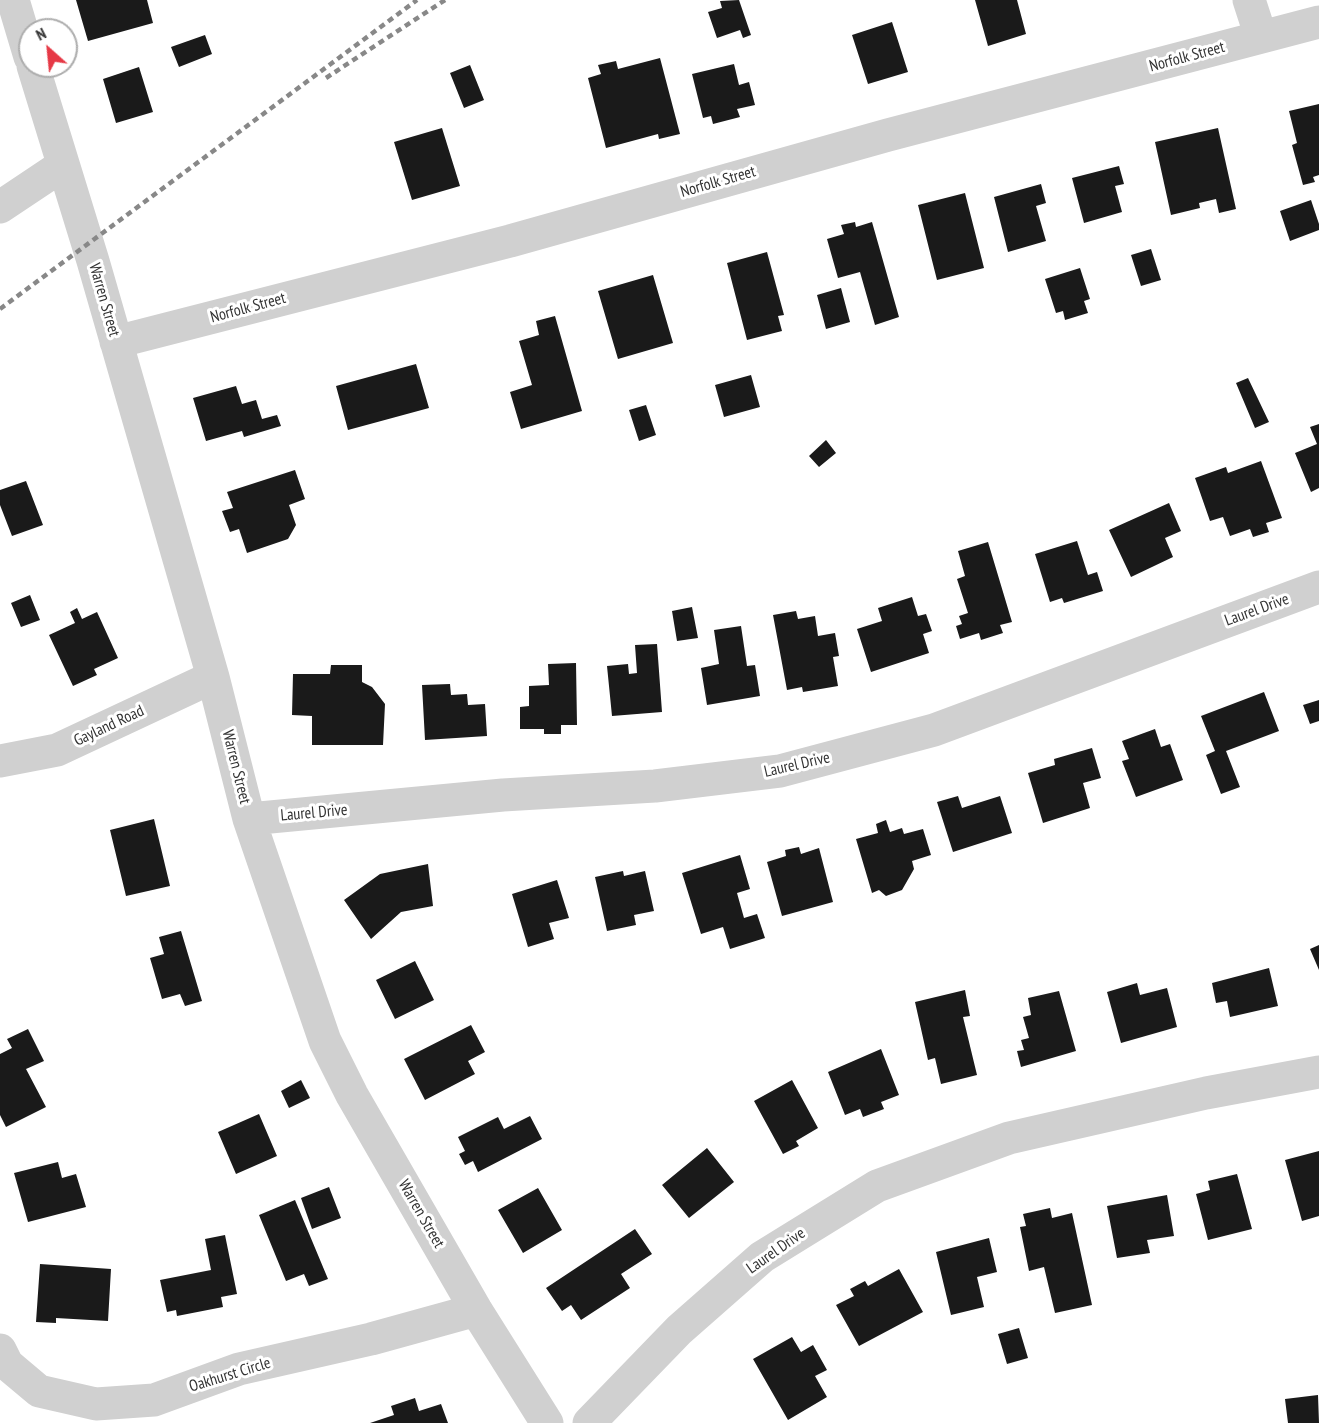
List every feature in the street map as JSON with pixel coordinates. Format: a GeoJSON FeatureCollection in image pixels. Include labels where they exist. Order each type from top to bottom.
{"type":"FeatureCollection","features":[{"type":"Feature","properties":{"kind":"street"},"geometry":{"type":"LineString","coordinates":[[13,0],[18,18]]}},
{"type":"Feature","properties":{"kind":"street"},"geometry":{"type":"LineString","coordinates":[[1249,0],[1262,37]]}},
{"type":"Feature","properties":{"kind":"street","name":"Norfolk Street"},"geometry":{"type":"LineString","coordinates":[[116,342],[510,241],[888,135],[1319,22]]}},
{"type":"Feature","properties":{"kind":"street","name":"Warren Street"},"geometry":{"type":"LineString","coordinates":[[37,78],[213,677],[249,819],[325,1041],[352,1095],[476,1310],[547,1423]]}},
{"type":"Feature","properties":{"kind":"street"},"geometry":{"type":"LineString","coordinates":[[0,207],[63,165]]}},
{"type":"Feature","properties":{"kind":"street","name":"Laurel Drive"},"geometry":{"type":"LineString","coordinates":[[249,819],[503,795],[655,786],[780,771],[934,730],[1319,587]]}},
{"type":"Feature","properties":{"kind":"street","name":"Gayland Road"},"geometry":{"type":"LineString","coordinates":[[0,761],[57,750],[213,677]]}},
{"type":"Feature","properties":{"kind":"street","name":"Laurel Drive"},"geometry":{"type":"LineString","coordinates":[[589,1423],[679,1330],[762,1257],[877,1186],[1009,1138],[1206,1093],[1319,1072]]}},
{"type":"Feature","properties":{"kind":"street","name":"Oakhurst Circle"},"geometry":{"type":"LineString","coordinates":[[0,1350],[7,1364],[39,1390],[96,1404],[154,1400],[239,1369],[371,1339],[476,1310]]}},
{"type":"Feature","properties":{"kind":"building"},"geometry":{"type":"Polygon","coordinates":[[[76,0],[147,0],[153,23],[88,41],[76,0]]]}},
{"type":"Feature","properties":{"kind":"building"},"geometry":{"type":"Polygon","coordinates":[[[739,0],[751,35],[743,38],[740,30],[717,38],[708,12],[722,8],[720,1],[739,0]]]}},
{"type":"Feature","properties":{"kind":"building"},"geometry":{"type":"Polygon","coordinates":[[[975,0],[1017,0],[1026,34],[988,46],[975,0]]]}},
{"type":"Feature","properties":{"kind":"building"},"geometry":{"type":"Polygon","coordinates":[[[892,22],[908,72],[868,84],[852,35],[892,22]]]}},
{"type":"Feature","properties":{"kind":"building"},"geometry":{"type":"Polygon","coordinates":[[[205,35],[212,54],[179,67],[171,47],[205,35]]]}},
{"type":"Feature","properties":{"kind":"building"},"geometry":{"type":"Polygon","coordinates":[[[660,58],[680,134],[659,139],[658,134],[606,148],[588,78],[601,74],[598,65],[616,61],[618,69],[660,58]]]}},
{"type":"Feature","properties":{"kind":"building"},"geometry":{"type":"Polygon","coordinates":[[[734,64],[739,85],[749,82],[755,105],[737,109],[740,117],[713,124],[711,116],[703,118],[692,74],[734,64]]]}},
{"type":"Feature","properties":{"kind":"building"},"geometry":{"type":"Polygon","coordinates":[[[470,65],[484,100],[464,108],[450,73],[470,65]]]}},
{"type":"Feature","properties":{"kind":"building"},"geometry":{"type":"Polygon","coordinates":[[[139,67],[153,112],[116,123],[103,79],[139,67]]]}},
{"type":"Feature","properties":{"kind":"building"},"geometry":{"type":"Polygon","coordinates":[[[1319,104],[1319,175],[1313,177],[1315,182],[1303,185],[1292,145],[1297,143],[1289,111],[1319,104]]]}},
{"type":"Feature","properties":{"kind":"building"},"geometry":{"type":"Polygon","coordinates":[[[442,128],[460,186],[412,200],[394,142],[442,128]]]}},
{"type":"Feature","properties":{"kind":"building"},"geometry":{"type":"Polygon","coordinates":[[[1218,128],[1236,209],[1219,213],[1216,199],[1199,203],[1200,208],[1171,215],[1155,142],[1218,128]]]}},
{"type":"Feature","properties":{"kind":"building"},"geometry":{"type":"Polygon","coordinates":[[[1119,166],[1124,184],[1115,186],[1122,212],[1084,223],[1072,178],[1119,166]]]}},
{"type":"Feature","properties":{"kind":"building"},"geometry":{"type":"Polygon","coordinates":[[[1041,184],[1046,203],[1036,206],[1046,241],[1008,252],[994,197],[1041,184]]]}},
{"type":"Feature","properties":{"kind":"building"},"geometry":{"type":"Polygon","coordinates":[[[965,193],[984,268],[937,280],[918,205],[965,193]]]}},
{"type":"Feature","properties":{"kind":"building"},"geometry":{"type":"Polygon","coordinates":[[[1311,200],[1319,230],[1290,241],[1280,211],[1311,200]]]}},
{"type":"Feature","properties":{"kind":"building"},"geometry":{"type":"Polygon","coordinates":[[[855,222],[856,227],[872,222],[899,317],[875,325],[860,272],[838,278],[827,239],[844,234],[841,225],[855,222]]]}},
{"type":"Feature","properties":{"kind":"building"},"geometry":{"type":"Polygon","coordinates":[[[1151,249],[1161,280],[1141,286],[1131,255],[1151,249]]]}},
{"type":"Feature","properties":{"kind":"building"},"geometry":{"type":"Polygon","coordinates":[[[767,252],[784,315],[778,316],[782,331],[747,340],[727,263],[767,252]]]}},
{"type":"Feature","properties":{"kind":"building"},"geometry":{"type":"Polygon","coordinates":[[[1080,268],[1090,299],[1084,301],[1088,313],[1065,320],[1063,311],[1056,313],[1045,279],[1080,268]]]}},
{"type":"Feature","properties":{"kind":"building"},"geometry":{"type":"Polygon","coordinates":[[[653,275],[673,343],[618,359],[598,291],[653,275]]]}},
{"type":"Feature","properties":{"kind":"building"},"geometry":{"type":"Polygon","coordinates":[[[841,288],[850,322],[826,329],[817,295],[841,288]]]}},
{"type":"Feature","properties":{"kind":"building"},"geometry":{"type":"Polygon","coordinates":[[[555,316],[582,411],[521,429],[510,392],[532,385],[519,341],[539,335],[536,321],[555,316]]]}},
{"type":"Feature","properties":{"kind":"building"},"geometry":{"type":"Polygon","coordinates":[[[416,364],[429,408],[348,430],[336,386],[416,364]]]}},
{"type":"Feature","properties":{"kind":"building"},"geometry":{"type":"Polygon","coordinates":[[[751,375],[760,407],[724,417],[715,385],[751,375]]]}},
{"type":"Feature","properties":{"kind":"building"},"geometry":{"type":"Polygon","coordinates":[[[1248,378],[1269,422],[1255,428],[1236,383],[1248,378]]]}},
{"type":"Feature","properties":{"kind":"building"},"geometry":{"type":"Polygon","coordinates":[[[236,386],[242,404],[256,400],[262,419],[277,415],[281,426],[244,437],[242,431],[206,441],[193,398],[236,386]]]}},
{"type":"Feature","properties":{"kind":"building"},"geometry":{"type":"Polygon","coordinates":[[[646,405],[656,435],[639,441],[629,410],[646,405]]]}},
{"type":"Feature","properties":{"kind":"building"},"geometry":{"type":"Polygon","coordinates":[[[1319,424],[1319,488],[1311,492],[1295,453],[1317,444],[1310,427],[1319,424]]]}},
{"type":"Feature","properties":{"kind":"building"},"geometry":{"type":"Polygon","coordinates":[[[826,440],[836,453],[819,467],[809,456],[826,440]]]}},
{"type":"Feature","properties":{"kind":"building"},"geometry":{"type":"Polygon","coordinates":[[[1261,461],[1282,518],[1266,523],[1269,532],[1253,537],[1250,529],[1230,536],[1223,517],[1210,521],[1195,478],[1226,467],[1228,473],[1261,461]]]}},
{"type":"Feature","properties":{"kind":"building"},"geometry":{"type":"Polygon","coordinates":[[[295,470],[305,499],[289,505],[296,525],[288,539],[247,553],[239,529],[230,532],[222,511],[233,508],[227,492],[295,470]]]}},
{"type":"Feature","properties":{"kind":"building"},"geometry":{"type":"Polygon","coordinates":[[[26,481],[43,525],[12,536],[0,505],[0,490],[26,481]]]}},
{"type":"Feature","properties":{"kind":"building"},"geometry":{"type":"Polygon","coordinates":[[[1169,503],[1181,531],[1165,538],[1173,557],[1131,577],[1109,530],[1169,503]]]}},
{"type":"Feature","properties":{"kind":"building"},"geometry":{"type":"Polygon","coordinates":[[[1077,541],[1088,575],[1097,572],[1103,591],[1064,603],[1062,598],[1050,602],[1035,554],[1077,541]]]}},
{"type":"Feature","properties":{"kind":"building"},"geometry":{"type":"Polygon","coordinates":[[[988,542],[1012,622],[1000,625],[1003,633],[981,640],[979,633],[960,639],[956,626],[962,624],[959,616],[968,613],[957,579],[965,576],[958,551],[988,542]]]}},
{"type":"Feature","properties":{"kind":"building"},"geometry":{"type":"Polygon","coordinates":[[[30,595],[40,620],[21,627],[11,603],[30,595]]]}},
{"type":"Feature","properties":{"kind":"building"},"geometry":{"type":"Polygon","coordinates":[[[912,597],[918,616],[926,614],[932,631],[923,634],[929,653],[871,672],[857,629],[882,621],[878,608],[912,597]]]}},
{"type":"Feature","properties":{"kind":"building"},"geometry":{"type":"Polygon","coordinates":[[[692,607],[698,638],[677,641],[672,611],[692,607]]]}},
{"type":"Feature","properties":{"kind":"building"},"geometry":{"type":"Polygon","coordinates":[[[77,608],[82,619],[97,612],[118,658],[94,669],[97,675],[73,686],[49,635],[75,623],[70,612],[77,608]]]}},
{"type":"Feature","properties":{"kind":"building"},"geometry":{"type":"Polygon","coordinates":[[[796,611],[798,619],[815,616],[818,636],[835,633],[839,656],[833,657],[838,686],[803,692],[802,687],[787,690],[773,615],[796,611]]]}},
{"type":"Feature","properties":{"kind":"building"},"geometry":{"type":"Polygon","coordinates":[[[741,626],[747,666],[755,665],[760,696],[707,705],[701,668],[719,664],[714,630],[741,626]]]}},
{"type":"Feature","properties":{"kind":"building"},"geometry":{"type":"Polygon","coordinates":[[[657,644],[662,712],[612,716],[607,666],[628,664],[629,674],[637,673],[635,645],[657,644]]]}},
{"type":"Feature","properties":{"kind":"building"},"geometry":{"type":"Polygon","coordinates":[[[576,663],[577,725],[561,725],[561,734],[544,734],[544,729],[520,729],[520,707],[529,706],[529,686],[549,685],[548,664],[576,663]]]}},
{"type":"Feature","properties":{"kind":"building"},"geometry":{"type":"Polygon","coordinates":[[[331,665],[362,665],[362,682],[372,687],[385,704],[383,745],[312,745],[312,716],[292,715],[293,674],[330,674],[331,665]]]}},
{"type":"Feature","properties":{"kind":"building"},"geometry":{"type":"Polygon","coordinates":[[[450,684],[451,695],[467,694],[468,705],[485,704],[487,736],[425,740],[422,685],[450,684]]]}},
{"type":"Feature","properties":{"kind":"building"},"geometry":{"type":"Polygon","coordinates":[[[1264,692],[1279,731],[1226,751],[1240,787],[1221,794],[1206,755],[1215,751],[1201,716],[1264,692]]]}},
{"type":"Feature","properties":{"kind":"building"},"geometry":{"type":"Polygon","coordinates":[[[1319,700],[1319,721],[1310,724],[1303,705],[1319,700]]]}},
{"type":"Feature","properties":{"kind":"building"},"geometry":{"type":"Polygon","coordinates":[[[1155,729],[1161,747],[1170,744],[1183,780],[1136,797],[1122,761],[1129,759],[1122,741],[1155,729]]]}},
{"type":"Feature","properties":{"kind":"building"},"geometry":{"type":"Polygon","coordinates":[[[1092,748],[1101,778],[1083,783],[1090,808],[1043,823],[1028,773],[1055,765],[1054,759],[1092,748]]]}},
{"type":"Feature","properties":{"kind":"building"},"geometry":{"type":"Polygon","coordinates":[[[958,796],[962,808],[1000,796],[1012,833],[953,852],[937,802],[958,796]]]}},
{"type":"Feature","properties":{"kind":"building"},"geometry":{"type":"Polygon","coordinates":[[[154,819],[170,886],[126,896],[110,830],[154,819]]]}},
{"type":"Feature","properties":{"kind":"building"},"geometry":{"type":"Polygon","coordinates":[[[886,820],[890,832],[902,828],[904,834],[923,829],[931,855],[912,861],[914,869],[902,890],[886,896],[879,890],[872,893],[856,839],[878,833],[876,824],[886,820]]]}},
{"type":"Feature","properties":{"kind":"building"},"geometry":{"type":"Polygon","coordinates":[[[799,847],[801,854],[819,848],[833,902],[782,916],[767,862],[786,856],[785,850],[799,847]]]}},
{"type":"Feature","properties":{"kind":"building"},"geometry":{"type":"Polygon","coordinates":[[[740,855],[750,889],[737,893],[744,918],[757,914],[765,938],[730,949],[723,927],[701,934],[682,873],[740,855]]]}},
{"type":"Feature","properties":{"kind":"building"},"geometry":{"type":"Polygon","coordinates":[[[428,864],[433,906],[401,912],[371,939],[344,900],[380,874],[428,864]]]}},
{"type":"Feature","properties":{"kind":"building"},"geometry":{"type":"Polygon","coordinates":[[[623,871],[624,876],[645,871],[654,911],[634,915],[636,925],[607,931],[595,877],[623,871]]]}},
{"type":"Feature","properties":{"kind":"building"},"geometry":{"type":"Polygon","coordinates":[[[557,880],[569,918],[549,923],[554,939],[528,947],[512,894],[557,880]]]}},
{"type":"Feature","properties":{"kind":"building"},"geometry":{"type":"Polygon","coordinates":[[[181,931],[202,1001],[185,1006],[180,994],[162,999],[150,958],[164,954],[159,937],[181,931]]]}},
{"type":"Feature","properties":{"kind":"building"},"geometry":{"type":"Polygon","coordinates":[[[1319,945],[1319,970],[1310,949],[1319,945]]]}},
{"type":"Feature","properties":{"kind":"building"},"geometry":{"type":"Polygon","coordinates":[[[415,961],[434,1000],[395,1019],[376,980],[415,961]]]}},
{"type":"Feature","properties":{"kind":"building"},"geometry":{"type":"Polygon","coordinates":[[[1269,968],[1278,1006],[1230,1017],[1227,1001],[1216,1003],[1212,983],[1269,968]]]}},
{"type":"Feature","properties":{"kind":"building"},"geometry":{"type":"Polygon","coordinates":[[[1137,983],[1140,995],[1167,988],[1177,1027],[1121,1043],[1107,992],[1137,983]]]}},
{"type":"Feature","properties":{"kind":"building"},"geometry":{"type":"Polygon","coordinates":[[[965,990],[970,1016],[963,1017],[977,1075],[941,1084],[935,1058],[928,1060],[915,1002],[965,990]]]}},
{"type":"Feature","properties":{"kind":"building"},"geometry":{"type":"Polygon","coordinates":[[[1059,991],[1076,1051],[1021,1067],[1017,1051],[1024,1050],[1021,1040],[1029,1038],[1023,1017],[1031,1015],[1028,998],[1059,991]]]}},
{"type":"Feature","properties":{"kind":"building"},"geometry":{"type":"Polygon","coordinates":[[[471,1025],[485,1052],[468,1061],[475,1074],[425,1100],[404,1059],[471,1025]]]}},
{"type":"Feature","properties":{"kind":"building"},"geometry":{"type":"Polygon","coordinates":[[[28,1029],[44,1061],[26,1069],[46,1107],[6,1127],[0,1115],[0,1054],[12,1048],[7,1039],[28,1029]]]}},
{"type":"Feature","properties":{"kind":"building"},"geometry":{"type":"Polygon","coordinates":[[[881,1049],[899,1095],[881,1102],[884,1109],[863,1117],[860,1109],[845,1115],[828,1072],[881,1049]]]}},
{"type":"Feature","properties":{"kind":"building"},"geometry":{"type":"Polygon","coordinates":[[[301,1080],[310,1098],[289,1108],[281,1091],[301,1080]]]}},
{"type":"Feature","properties":{"kind":"building"},"geometry":{"type":"Polygon","coordinates":[[[792,1080],[818,1128],[796,1141],[799,1146],[783,1154],[754,1101],[792,1080]]]}},
{"type":"Feature","properties":{"kind":"building"},"geometry":{"type":"Polygon","coordinates":[[[259,1114],[277,1156],[236,1174],[218,1132],[259,1114]]]}},
{"type":"Feature","properties":{"kind":"building"},"geometry":{"type":"Polygon","coordinates":[[[530,1116],[542,1139],[478,1172],[473,1161],[465,1165],[459,1154],[465,1151],[458,1137],[498,1117],[504,1129],[530,1116]]]}},
{"type":"Feature","properties":{"kind":"building"},"geometry":{"type":"Polygon","coordinates":[[[707,1148],[734,1182],[689,1218],[662,1185],[707,1148]]]}},
{"type":"Feature","properties":{"kind":"building"},"geometry":{"type":"Polygon","coordinates":[[[1319,1151],[1319,1216],[1302,1221],[1285,1160],[1319,1151]]]}},
{"type":"Feature","properties":{"kind":"building"},"geometry":{"type":"Polygon","coordinates":[[[58,1162],[62,1178],[76,1174],[86,1207],[28,1222],[14,1173],[58,1162]]]}},
{"type":"Feature","properties":{"kind":"building"},"geometry":{"type":"Polygon","coordinates":[[[1237,1174],[1252,1229],[1208,1240],[1196,1194],[1210,1190],[1208,1181],[1237,1174]]]}},
{"type":"Feature","properties":{"kind":"building"},"geometry":{"type":"Polygon","coordinates":[[[329,1187],[341,1218],[312,1229],[301,1198],[329,1187]]]}},
{"type":"Feature","properties":{"kind":"building"},"geometry":{"type":"Polygon","coordinates":[[[538,1188],[562,1230],[523,1253],[498,1210],[538,1188]]]}},
{"type":"Feature","properties":{"kind":"building"},"geometry":{"type":"Polygon","coordinates":[[[1167,1195],[1174,1236],[1147,1240],[1150,1253],[1117,1258],[1107,1206],[1167,1195]]]}},
{"type":"Feature","properties":{"kind":"building"},"geometry":{"type":"Polygon","coordinates":[[[295,1200],[328,1279],[309,1286],[304,1274],[286,1281],[259,1215],[295,1200]]]}},
{"type":"Feature","properties":{"kind":"building"},"geometry":{"type":"Polygon","coordinates":[[[1050,1208],[1052,1218],[1072,1213],[1092,1305],[1055,1313],[1044,1267],[1029,1271],[1020,1227],[1026,1226],[1023,1214],[1050,1208]]]}},
{"type":"Feature","properties":{"kind":"building"},"geometry":{"type":"Polygon","coordinates":[[[635,1229],[652,1254],[621,1274],[630,1288],[581,1320],[571,1305],[562,1311],[546,1288],[635,1229]]]}},
{"type":"Feature","properties":{"kind":"building"},"geometry":{"type":"Polygon","coordinates":[[[225,1235],[237,1294],[221,1297],[223,1307],[177,1316],[176,1310],[167,1312],[160,1280],[211,1270],[205,1239],[225,1235]]]}},
{"type":"Feature","properties":{"kind":"building"},"geometry":{"type":"Polygon","coordinates":[[[989,1238],[997,1272],[977,1277],[984,1307],[951,1315],[936,1252],[989,1238]]]}},
{"type":"Feature","properties":{"kind":"building"},"geometry":{"type":"Polygon","coordinates":[[[40,1264],[111,1269],[108,1321],[56,1318],[56,1323],[36,1322],[40,1264]]]}},
{"type":"Feature","properties":{"kind":"building"},"geometry":{"type":"Polygon","coordinates":[[[899,1269],[923,1312],[859,1346],[836,1305],[854,1296],[850,1289],[865,1281],[868,1286],[899,1269]]]}},
{"type":"Feature","properties":{"kind":"building"},"geometry":{"type":"Polygon","coordinates":[[[1019,1328],[1028,1358],[1007,1364],[998,1334],[1019,1328]]]}},
{"type":"Feature","properties":{"kind":"building"},"geometry":{"type":"Polygon","coordinates":[[[792,1337],[801,1352],[813,1345],[827,1370],[815,1376],[827,1397],[788,1420],[753,1359],[792,1337]]]}},
{"type":"Feature","properties":{"kind":"building"},"geometry":{"type":"Polygon","coordinates":[[[1318,1395],[1319,1423],[1288,1423],[1285,1399],[1318,1395]]]}},
{"type":"Feature","properties":{"kind":"building"},"geometry":{"type":"Polygon","coordinates":[[[415,1398],[419,1411],[441,1404],[448,1423],[370,1423],[394,1415],[391,1406],[415,1398]]]}},
{"type":"Feature","properties":{"kind":"railway"},"geometry":{"type":"LineString","coordinates":[[0,309],[417,0]]}},
{"type":"Feature","properties":{"kind":"railway"},"geometry":{"type":"LineString","coordinates":[[326,78],[445,0]]}}]}
